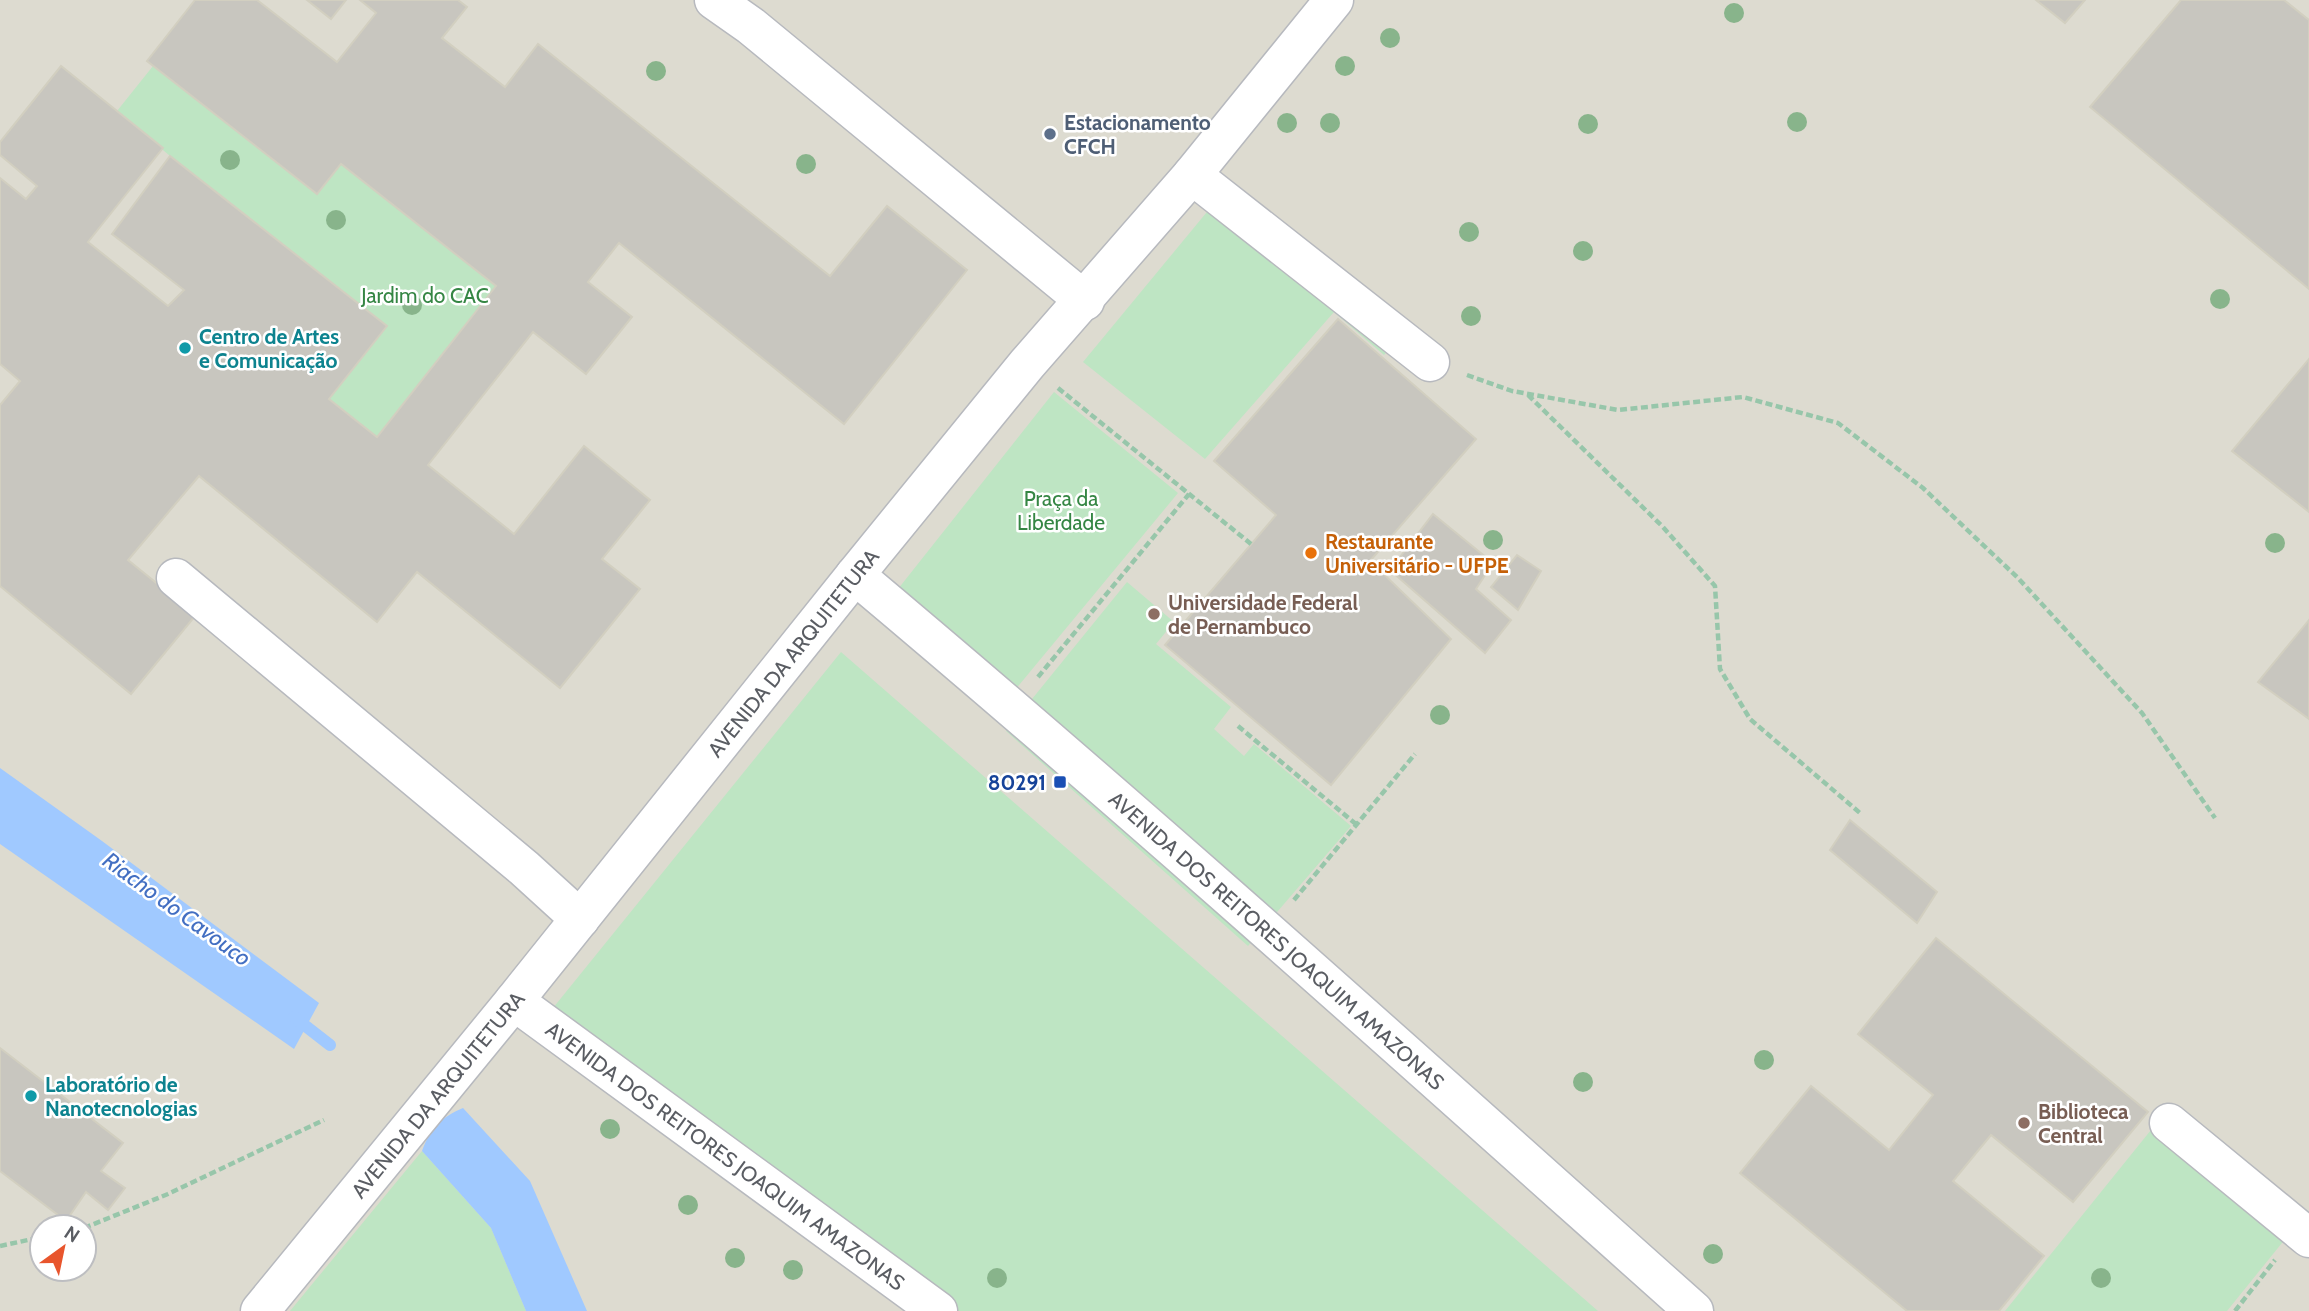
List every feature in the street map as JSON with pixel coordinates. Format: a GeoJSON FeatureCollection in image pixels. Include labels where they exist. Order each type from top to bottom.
{"type":"FeatureCollection","features":[{"type":"Feature","properties":{"kind":"street"},"geometry":{"type":"LineString","coordinates":[[714,0],[761,34],[1084,301]]}},
{"type":"Feature","properties":{"kind":"street","name":"AVENIDA DA ARQUITETURA"},"geometry":{"type":"LineString","coordinates":[[260,1311],[514,1001],[1027,364],[1192,175],[1334,0]]}},
{"type":"Feature","properties":{"kind":"street"},"geometry":{"type":"LineString","coordinates":[[1192,175],[1430,362]]}},
{"type":"Feature","properties":{"kind":"street","name":"AVENIDA DOS REITORES JOAQUIM AMAZONAS"},"geometry":{"type":"LineString","coordinates":[[855,575],[1268,930],[1694,1311]]}},
{"type":"Feature","properties":{"kind":"street"},"geometry":{"type":"LineString","coordinates":[[176,578],[580,919]]}},
{"type":"Feature","properties":{"kind":"street","name":"AVENIDA DOS REITORES JOAQUIM AMAZONAS"},"geometry":{"type":"LineString","coordinates":[[514,1001],[938,1311]]}},
{"type":"Feature","properties":{"kind":"street"},"geometry":{"type":"LineString","coordinates":[[2169,1123],[2304,1234]]}},
{"type":"Feature","properties":{"kind":"path"},"geometry":{"type":"LineString","coordinates":[[1430,362],[1512,391],[1618,411],[1743,397],[1838,423],[1923,488],[2018,578],[2141,713],[2215,818]]}},
{"type":"Feature","properties":{"kind":"path"},"geometry":{"type":"LineString","coordinates":[[1027,364],[1251,544]]}},
{"type":"Feature","properties":{"kind":"path"},"geometry":{"type":"LineString","coordinates":[[1528,394],[1663,527],[1715,586],[1720,669],[1750,719],[1860,813]]}},
{"type":"Feature","properties":{"kind":"path"},"geometry":{"type":"LineString","coordinates":[[1012,708],[1189,494]]}},
{"type":"Feature","properties":{"kind":"path"},"geometry":{"type":"LineString","coordinates":[[1238,726],[1357,825]]}},
{"type":"Feature","properties":{"kind":"path"},"geometry":{"type":"LineString","coordinates":[[1268,930],[1415,754]]}},
{"type":"Feature","properties":{"kind":"path"},"geometry":{"type":"LineString","coordinates":[[98,1222],[168,1194],[324,1120]]}},
{"type":"Feature","properties":{"kind":"path"},"geometry":{"type":"LineString","coordinates":[[2235,1311],[2304,1234]]}},
{"type":"Feature","properties":{"kind":"path"},"geometry":{"type":"LineString","coordinates":[[0,1246],[28,1240]]}},
{"type":"Feature","properties":{"kind":"shaded area","name":"Universidade Federal de Pernambuco"},"geometry":{"type":"Polygon","coordinates":[[[0,0],[2309,0],[2309,1311],[0,1311],[0,0]]]}},
{"type":"Feature","properties":{"kind":"green space","name":"Jardim do CAC"},"geometry":{"type":"Polygon","coordinates":[[[153,66],[317,194],[341,164],[496,286],[377,437],[329,399],[387,326],[170,156],[117,111],[153,66]]]}},
{"type":"Feature","properties":{"kind":"green space"},"geometry":{"type":"Polygon","coordinates":[[[1216,201],[1395,342],[1384,355],[1334,312],[1205,459],[1083,362],[1216,201]]]}},
{"type":"Feature","properties":{"kind":"green space","name":"Praça da Liberdade"},"geometry":{"type":"Polygon","coordinates":[[[1054,392],[1178,493],[995,714],[879,613],[1054,392]]]}},
{"type":"Feature","properties":{"kind":"green space"},"geometry":{"type":"Polygon","coordinates":[[[1127,582],[1174,622],[1156,644],[1231,707],[1214,729],[1244,756],[1254,744],[1351,826],[1248,946],[1006,731],[1127,582]]]}},
{"type":"Feature","properties":{"kind":"green space"},"geometry":{"type":"Polygon","coordinates":[[[841,652],[1598,1311],[952,1311],[553,1008],[841,652]]]}},
{"type":"Feature","properties":{"kind":"green space"},"geometry":{"type":"Polygon","coordinates":[[[2155,1125],[2290,1233],[2227,1311],[2005,1311],[2155,1125]]]}},
{"type":"Feature","properties":{"kind":"green space"},"geometry":{"type":"Polygon","coordinates":[[[422,1151],[491,1228],[526,1311],[290,1311],[422,1151]]]}},
{"type":"Feature","properties":{"kind":"water"},"geometry":{"type":"Polygon","coordinates":[[[0,768],[319,1003],[294,1049],[0,844],[0,768]]]}},
{"type":"Feature","properties":{"kind":"water"},"geometry":{"type":"Polygon","coordinates":[[[463,1108],[530,1181],[587,1311],[526,1311],[491,1228],[422,1151],[437,1125],[448,1115],[463,1108]]]}},
{"type":"Feature","properties":{"kind":"building","name":"Centro de Artes e Comunicação"},"geometry":{"type":"Polygon","coordinates":[[[195,0],[257,0],[337,62],[376,13],[360,0],[458,0],[467,7],[442,38],[505,87],[538,44],[830,276],[887,206],[967,270],[844,424],[619,243],[588,282],[632,317],[586,374],[533,332],[428,465],[514,534],[584,446],[650,500],[602,559],[640,589],[560,688],[417,572],[377,622],[199,476],[128,560],[196,615],[131,694],[0,586],[0,405],[20,381],[0,364],[0,178],[26,199],[37,186],[0,155],[0,142],[61,66],[163,148],[88,242],[168,306],[184,290],[112,234],[170,156],[387,326],[329,399],[377,437],[496,286],[341,164],[317,194],[147,61],[195,0]]]}},
{"type":"Feature","properties":{"kind":"building"},"geometry":{"type":"Polygon","coordinates":[[[307,0],[346,0],[331,19],[307,0]]]}},
{"type":"Feature","properties":{"kind":"building"},"geometry":{"type":"Polygon","coordinates":[[[2036,0],[2085,0],[2065,23],[2036,0]]]}},
{"type":"Feature","properties":{"kind":"building"},"geometry":{"type":"Polygon","coordinates":[[[2181,0],[2284,0],[2309,20],[2309,289],[2090,107],[2181,0]]]}},
{"type":"Feature","properties":{"kind":"building","name":"Restaurante Universitário - UFPE"},"geometry":{"type":"Polygon","coordinates":[[[1338,319],[1476,439],[1370,561],[1451,639],[1331,785],[1165,645],[1276,515],[1214,461],[1338,319]]]}},
{"type":"Feature","properties":{"kind":"building"},"geometry":{"type":"Polygon","coordinates":[[[2309,359],[2309,512],[2232,451],[2309,359]]]}},
{"type":"Feature","properties":{"kind":"building"},"geometry":{"type":"Polygon","coordinates":[[[1433,514],[1493,563],[1476,589],[1511,620],[1485,653],[1390,570],[1433,514]]]}},
{"type":"Feature","properties":{"kind":"building"},"geometry":{"type":"Polygon","coordinates":[[[1517,555],[1541,571],[1518,610],[1491,587],[1517,555]]]}},
{"type":"Feature","properties":{"kind":"building"},"geometry":{"type":"Polygon","coordinates":[[[2309,620],[2309,719],[2258,682],[2309,620]]]}},
{"type":"Feature","properties":{"kind":"building"},"geometry":{"type":"Polygon","coordinates":[[[1850,820],[1937,892],[1917,923],[1830,850],[1850,820]]]}},
{"type":"Feature","properties":{"kind":"building","name":"Biblioteca Central"},"geometry":{"type":"Polygon","coordinates":[[[1936,938],[2148,1112],[2073,1202],[1991,1135],[1953,1181],[2044,1256],[1999,1311],[1907,1311],[1740,1173],[1811,1086],[1889,1150],[1933,1095],[1858,1034],[1936,938]]]}},
{"type":"Feature","properties":{"kind":"building","name":"Laboratório de Nanotecnologias"},"geometry":{"type":"Polygon","coordinates":[[[0,1048],[123,1143],[101,1171],[125,1188],[108,1210],[86,1192],[72,1213],[55,1213],[0,1171],[0,1048]]]}},
{"type":"Feature","properties":{"kind":"waterway","name":"Riacho do Cavouco"},"geometry":{"type":"LineString","coordinates":[[294,1017],[330,1045]]}},
{"type":"Feature","properties":{"kind":"place","name":"Estacionamento CFCH"},"geometry":{"type":"Point","coordinates":[1050,134]}},
{"type":"Feature","properties":{"kind":"place","name":"Centro de Artes e Comunicação"},"geometry":{"type":"Point","coordinates":[185,348]}},
{"type":"Feature","properties":{"kind":"place","name":"Restaurante Universitário - UFPE"},"geometry":{"type":"Point","coordinates":[1311,553]}},
{"type":"Feature","properties":{"kind":"place","name":"Universidade Federal de Pernambuco"},"geometry":{"type":"Point","coordinates":[1154,614]}},
{"type":"Feature","properties":{"kind":"place","name":"80291"},"geometry":{"type":"Point","coordinates":[1060,782]}},
{"type":"Feature","properties":{"kind":"place","name":"Laboratório de Nanotecnologias"},"geometry":{"type":"Point","coordinates":[31,1096]}},
{"type":"Feature","properties":{"kind":"place","name":"Biblioteca Central"},"geometry":{"type":"Point","coordinates":[2024,1123]}}]}
